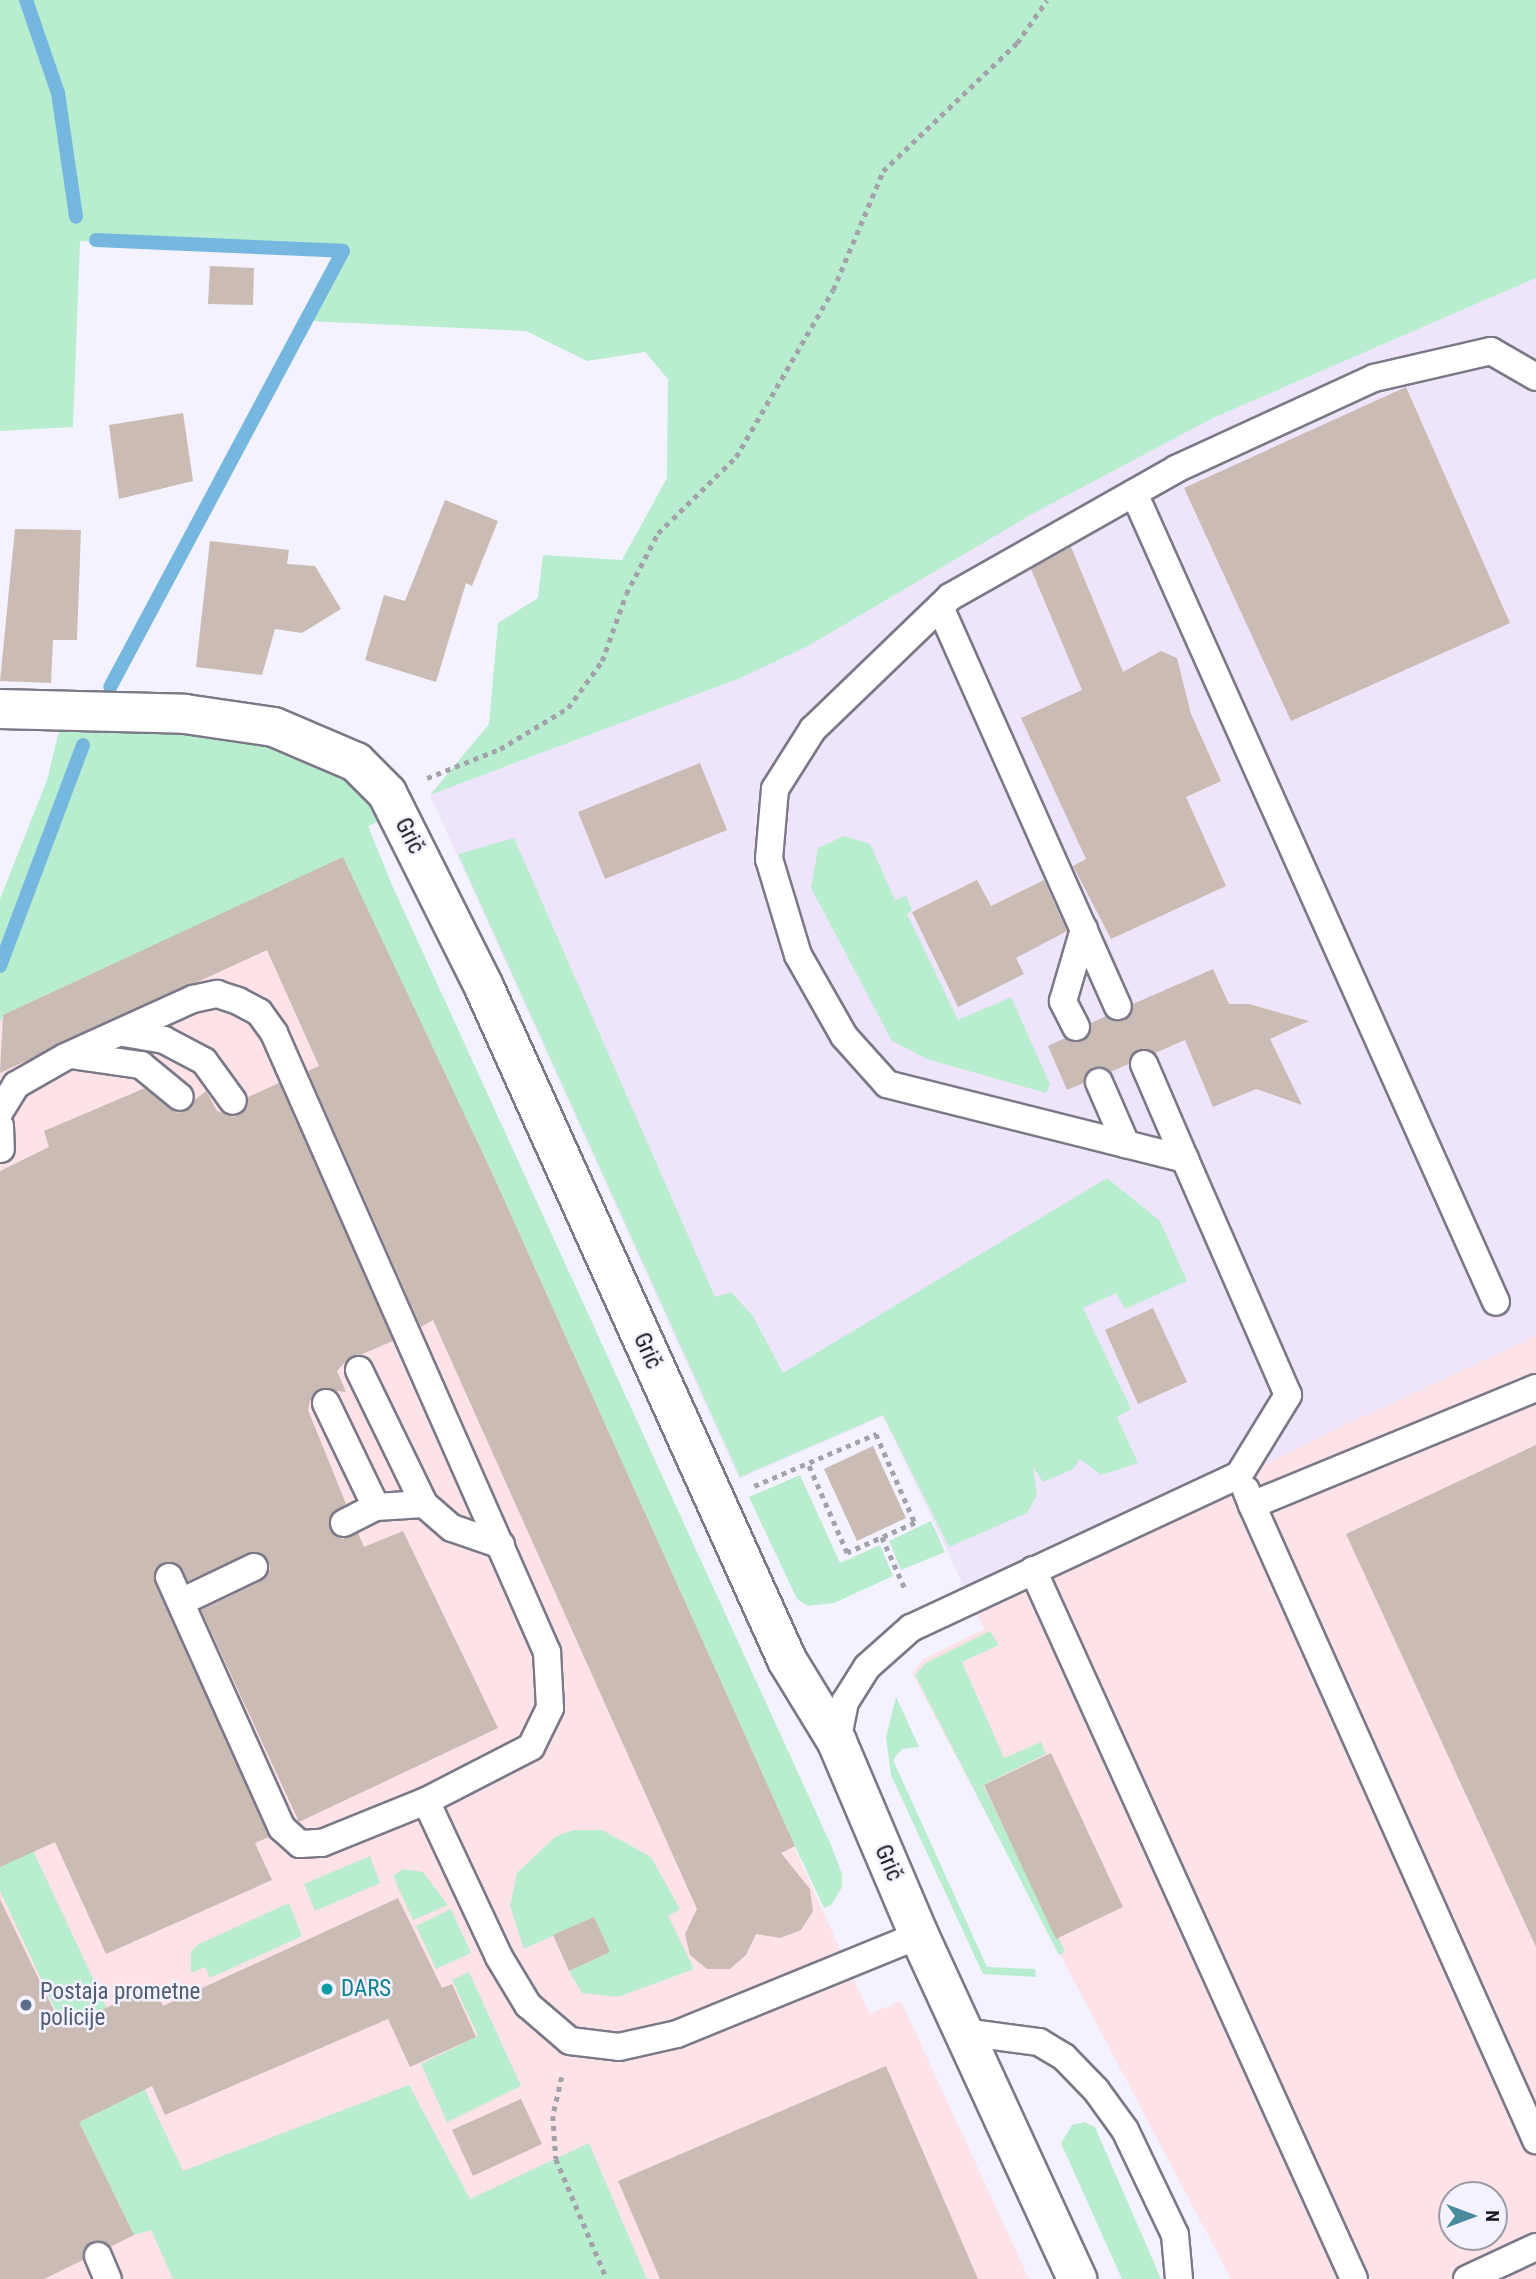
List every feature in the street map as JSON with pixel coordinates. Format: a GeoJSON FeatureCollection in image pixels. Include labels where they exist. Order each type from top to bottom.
{"type":"FeatureCollection","features":[{"type":"Feature","properties":{"kind":"street","name":"Grič"},"geometry":{"type":"LineString","coordinates":[[0,709],[185,714],[274,727],[356,762],[387,793],[484,987],[787,1660],[837,1742],[919,1935],[1077,2279]]}},
{"type":"Feature","properties":{"kind":"lane"},"geometry":{"type":"LineString","coordinates":[[1185,1158],[887,1084],[844,1037],[798,956],[769,859],[775,789],[813,729],[940,607],[1134,493],[1374,378],[1490,351],[1536,377]]}},
{"type":"Feature","properties":{"kind":"lane"},"geometry":{"type":"LineString","coordinates":[[1134,493],[1496,1302]]}},
{"type":"Feature","properties":{"kind":"lane"},"geometry":{"type":"LineString","coordinates":[[940,607],[1118,1006]]}},
{"type":"Feature","properties":{"kind":"lane"},"geometry":{"type":"LineString","coordinates":[[1076,1027],[1063,1001],[1084,929]]}},
{"type":"Feature","properties":{"kind":"lane"},"geometry":{"type":"LineString","coordinates":[[0,1111],[16,1086],[65,1057],[124,1033],[193,999],[217,994],[260,1012],[274,1033],[547,1652],[550,1708],[531,1747],[426,1801],[322,1843],[300,1844],[282,1828],[169,1577]]}},
{"type":"Feature","properties":{"kind":"lane"},"geometry":{"type":"LineString","coordinates":[[124,1033],[164,1040],[197,1056],[221,1079],[233,1101]]}},
{"type":"Feature","properties":{"kind":"lane"},"geometry":{"type":"LineString","coordinates":[[65,1057],[98,1055],[141,1065],[180,1097]]}},
{"type":"Feature","properties":{"kind":"lane"},"geometry":{"type":"LineString","coordinates":[[837,1742],[845,1702],[867,1668],[920,1624],[1239,1475],[1288,1395],[1144,1064]]}},
{"type":"Feature","properties":{"kind":"lane"},"geometry":{"type":"LineString","coordinates":[[1099,1082],[1126,1144]]}},
{"type":"Feature","properties":{"kind":"lane"},"geometry":{"type":"LineString","coordinates":[[359,1370],[424,1504],[452,1528],[501,1545]]}},
{"type":"Feature","properties":{"kind":"lane"},"geometry":{"type":"LineString","coordinates":[[1252,1505],[1536,1388]]}},
{"type":"Feature","properties":{"kind":"lane"},"geometry":{"type":"LineString","coordinates":[[326,1403],[376,1507]]}},
{"type":"Feature","properties":{"kind":"lane"},"geometry":{"type":"LineString","coordinates":[[1239,1475],[1536,2140]]}},
{"type":"Feature","properties":{"kind":"lane"},"geometry":{"type":"LineString","coordinates":[[344,1522],[376,1507],[424,1504]]}},
{"type":"Feature","properties":{"kind":"lane"},"geometry":{"type":"LineString","coordinates":[[181,1602],[254,1567]]}},
{"type":"Feature","properties":{"kind":"lane"},"geometry":{"type":"LineString","coordinates":[[1033,1570],[1354,2279]]}},
{"type":"Feature","properties":{"kind":"lane"},"geometry":{"type":"LineString","coordinates":[[426,1801],[506,1969],[528,2005],[570,2040],[618,2048],[677,2034],[919,1935]]}},
{"type":"Feature","properties":{"kind":"lane"},"geometry":{"type":"LineString","coordinates":[[963,2032],[1039,2042],[1064,2057],[1096,2090],[1125,2130],[1175,2235],[1179,2279]]}},
{"type":"Feature","properties":{"kind":"lane"},"geometry":{"type":"LineString","coordinates":[[1467,2279],[1536,2247]]}},
{"type":"Feature","properties":{"kind":"path"},"geometry":{"type":"LineString","coordinates":[[387,793],[500,749],[568,708],[602,661],[626,594],[657,533],[736,457],[833,290],[883,171],[1017,43],[1047,0]]}},
{"type":"Feature","properties":{"kind":"path"},"geometry":{"type":"LineString","coordinates":[[716,1502],[876,1434],[915,1522],[847,1553],[808,1464]]}},
{"type":"Feature","properties":{"kind":"path"},"geometry":{"type":"LineString","coordinates":[[882,1537],[920,1624]]}},
{"type":"Feature","properties":{"kind":"path"},"geometry":{"type":"LineString","coordinates":[[570,2040],[553,2116],[556,2159],[607,2279]]}},
{"type":"Feature","properties":{"kind":"shaded area"},"geometry":{"type":"Polygon","coordinates":[[[1536,278],[1536,1336],[1344,1425],[975,1610],[883,1416],[739,1479],[430,795],[740,678],[808,646],[1034,513],[1213,418],[1536,278]]]}},
{"type":"Feature","properties":{"kind":"shaded area"},"geometry":{"type":"Polygon","coordinates":[[[343,857],[493,1175],[869,2014],[901,2001],[1029,2279],[0,2279],[0,1022],[3,1015],[343,857]]]}},
{"type":"Feature","properties":{"kind":"shaded area"},"geometry":{"type":"Polygon","coordinates":[[[1536,1336],[1536,2279],[1231,2279],[912,1673],[924,1659],[984,1629],[975,1610],[1344,1425],[1536,1336]]]}},
{"type":"Feature","properties":{"kind":"green space"},"geometry":{"type":"Polygon","coordinates":[[[0,0],[1536,0],[1536,278],[1213,418],[1034,513],[808,646],[740,678],[430,795],[489,724],[498,623],[538,598],[543,555],[622,560],[667,478],[668,379],[645,352],[587,361],[526,331],[308,321],[334,255],[80,241],[73,427],[0,431],[0,0]]]}},
{"type":"Feature","properties":{"kind":"green space"},"geometry":{"type":"Polygon","coordinates":[[[61,723],[197,727],[282,743],[330,766],[361,790],[380,821],[368,826],[392,885],[831,1845],[842,1874],[842,1887],[831,1905],[824,1908],[795,1846],[493,1175],[343,858],[3,1015],[0,1022],[0,899],[47,780],[61,723]]]}},
{"type":"Feature","properties":{"kind":"green space"},"geometry":{"type":"Polygon","coordinates":[[[844,836],[870,844],[895,900],[906,896],[912,910],[907,914],[958,1020],[1011,997],[1050,1084],[1046,1093],[927,1059],[892,1041],[811,888],[818,848],[844,836]]]}},
{"type":"Feature","properties":{"kind":"green space"},"geometry":{"type":"Polygon","coordinates":[[[514,838],[715,1297],[731,1292],[753,1316],[783,1373],[1107,1178],[1160,1221],[1187,1281],[1125,1309],[1116,1293],[1083,1308],[1131,1409],[1117,1417],[1138,1463],[1101,1475],[1080,1459],[1073,1469],[1043,1482],[1033,1467],[1037,1495],[1027,1513],[949,1547],[883,1415],[740,1477],[458,854],[514,838]]]}},
{"type":"Feature","properties":{"kind":"green space"},"geometry":{"type":"Polygon","coordinates":[[[800,1475],[840,1563],[880,1545],[893,1576],[834,1603],[808,1606],[797,1599],[749,1497],[800,1475]]]}},
{"type":"Feature","properties":{"kind":"green space"},"geometry":{"type":"Polygon","coordinates":[[[931,1521],[945,1552],[901,1570],[889,1541],[931,1521]]]}},
{"type":"Feature","properties":{"kind":"green space"},"geometry":{"type":"Polygon","coordinates":[[[990,1631],[999,1645],[962,1662],[1004,1758],[1041,1742],[1046,1754],[983,1785],[1065,1952],[1059,1955],[915,1675],[926,1663],[990,1631]]]}},
{"type":"Feature","properties":{"kind":"green space"},"geometry":{"type":"Polygon","coordinates":[[[896,1697],[919,1747],[902,1749],[893,1760],[987,1967],[1035,1969],[1036,1977],[983,1974],[891,1775],[886,1737],[896,1697]]]}},
{"type":"Feature","properties":{"kind":"green space"},"geometry":{"type":"Polygon","coordinates":[[[0,1780],[183,2171],[409,2085],[470,2199],[589,2143],[647,2279],[173,2279],[151,2230],[134,2235],[79,2122],[102,2110],[0,1891],[0,1780]]]}},
{"type":"Feature","properties":{"kind":"green space"},"geometry":{"type":"Polygon","coordinates":[[[573,1830],[602,1830],[651,1857],[680,1909],[668,1916],[694,1969],[618,1997],[582,1993],[569,1971],[610,1952],[594,1917],[524,1949],[510,1906],[517,1873],[555,1837],[573,1830]]]}},
{"type":"Feature","properties":{"kind":"green space"},"geometry":{"type":"Polygon","coordinates":[[[370,1856],[380,1883],[315,1911],[304,1884],[370,1856]]]}},
{"type":"Feature","properties":{"kind":"green space"},"geometry":{"type":"Polygon","coordinates":[[[403,1869],[423,1872],[448,1905],[413,1920],[393,1876],[403,1869]]]}},
{"type":"Feature","properties":{"kind":"green space"},"geometry":{"type":"Polygon","coordinates":[[[289,1903],[302,1936],[210,1978],[205,1967],[191,1973],[191,1951],[199,1944],[289,1903]]]}},
{"type":"Feature","properties":{"kind":"green space"},"geometry":{"type":"Polygon","coordinates":[[[451,1909],[471,1953],[436,1969],[416,1926],[451,1909]]]}},
{"type":"Feature","properties":{"kind":"green space"},"geometry":{"type":"Polygon","coordinates":[[[469,1972],[521,2086],[447,2122],[421,2064],[478,2036],[452,1980],[469,1972]]]}},
{"type":"Feature","properties":{"kind":"green space"},"geometry":{"type":"Polygon","coordinates":[[[1084,2122],[1095,2127],[1161,2279],[1122,2279],[1061,2143],[1072,2125],[1084,2122]]]}},
{"type":"Feature","properties":{"kind":"building"},"geometry":{"type":"Polygon","coordinates":[[[210,266],[254,268],[253,305],[208,304],[210,266]]]}},
{"type":"Feature","properties":{"kind":"building"},"geometry":{"type":"Polygon","coordinates":[[[1406,387],[1510,623],[1291,721],[1184,488],[1406,387]]]}},
{"type":"Feature","properties":{"kind":"building"},"geometry":{"type":"Polygon","coordinates":[[[183,413],[193,481],[119,499],[109,425],[183,413]]]}},
{"type":"Feature","properties":{"kind":"building"},"geometry":{"type":"Polygon","coordinates":[[[445,500],[498,521],[472,586],[466,583],[436,682],[365,660],[384,595],[405,601],[445,500]]]}},
{"type":"Feature","properties":{"kind":"building"},"geometry":{"type":"Polygon","coordinates":[[[15,529],[81,530],[77,640],[53,640],[51,683],[0,681],[15,529]]]}},
{"type":"Feature","properties":{"kind":"building"},"geometry":{"type":"Polygon","coordinates":[[[210,541],[289,550],[287,564],[315,566],[341,609],[302,633],[275,629],[262,675],[196,667],[210,541]]]}},
{"type":"Feature","properties":{"kind":"building"},"geometry":{"type":"Polygon","coordinates":[[[1071,547],[1123,672],[1161,651],[1177,658],[1191,714],[1221,781],[1186,797],[1226,886],[1111,939],[1073,866],[1086,859],[1021,718],[1082,690],[1031,569],[1071,547]]]}},
{"type":"Feature","properties":{"kind":"building"},"geometry":{"type":"Polygon","coordinates":[[[700,763],[727,830],[605,879],[578,812],[700,763]]]}},
{"type":"Feature","properties":{"kind":"building"},"geometry":{"type":"Polygon","coordinates":[[[343,857],[493,1175],[795,1846],[781,1853],[810,1889],[813,1911],[801,1930],[780,1938],[756,1934],[746,1955],[730,1969],[707,1969],[690,1955],[685,1934],[697,1909],[433,1320],[421,1327],[308,1071],[319,1066],[267,950],[0,1073],[3,1015],[343,857]]]}},
{"type":"Feature","properties":{"kind":"building"},"geometry":{"type":"Polygon","coordinates":[[[977,880],[991,906],[1044,880],[1067,931],[1016,958],[1024,974],[958,1007],[912,912],[977,880]]]}},
{"type":"Feature","properties":{"kind":"building"},"geometry":{"type":"Polygon","coordinates":[[[1213,969],[1229,1004],[1249,1004],[1309,1021],[1270,1039],[1302,1105],[1256,1089],[1213,1107],[1185,1040],[1155,1053],[1138,1049],[1129,1064],[1110,1072],[1093,1067],[1084,1083],[1067,1090],[1048,1046],[1065,1038],[1082,1041],[1091,1023],[1106,1016],[1124,1021],[1133,1004],[1213,969]]]}},
{"type":"Feature","properties":{"kind":"building"},"geometry":{"type":"Polygon","coordinates":[[[279,1083],[393,1341],[346,1361],[337,1371],[346,1392],[320,1389],[310,1401],[308,1410],[346,1504],[331,1514],[330,1529],[342,1539],[358,1533],[364,1547],[403,1531],[498,1728],[299,1822],[201,1610],[261,1581],[270,1569],[268,1560],[248,1553],[188,1581],[178,1564],[162,1563],[155,1583],[269,1837],[255,1843],[272,1880],[106,1954],[55,1842],[0,1867],[0,1171],[49,1147],[44,1131],[145,1088],[178,1113],[206,1091],[217,1111],[234,1117],[247,1108],[248,1097],[279,1083]]]}},
{"type":"Feature","properties":{"kind":"building"},"geometry":{"type":"Polygon","coordinates":[[[1153,1308],[1187,1382],[1138,1404],[1105,1330],[1153,1308]]]}},
{"type":"Feature","properties":{"kind":"building"},"geometry":{"type":"Polygon","coordinates":[[[1536,1445],[1536,1947],[1346,1534],[1536,1445]]]}},
{"type":"Feature","properties":{"kind":"building"},"geometry":{"type":"Polygon","coordinates":[[[873,1446],[906,1518],[857,1541],[824,1469],[873,1446]]]}},
{"type":"Feature","properties":{"kind":"building"},"geometry":{"type":"Polygon","coordinates":[[[1051,1753],[1123,1907],[1056,1939],[984,1785],[1051,1753]]]}},
{"type":"Feature","properties":{"kind":"building"},"geometry":{"type":"Polygon","coordinates":[[[398,1898],[442,1988],[452,1984],[476,2037],[410,2067],[388,2019],[165,2115],[152,2086],[79,2122],[134,2235],[110,2247],[91,2242],[83,2260],[44,2279],[0,2279],[0,1899],[62,2027],[154,1987],[163,2006],[398,1898]]]}},
{"type":"Feature","properties":{"kind":"building"},"geometry":{"type":"Polygon","coordinates":[[[594,1917],[610,1952],[569,1971],[553,1935],[594,1917]]]}},
{"type":"Feature","properties":{"kind":"building"},"geometry":{"type":"Polygon","coordinates":[[[886,2066],[978,2279],[660,2279],[618,2181],[886,2066]]]}},
{"type":"Feature","properties":{"kind":"building"},"geometry":{"type":"Polygon","coordinates":[[[521,2099],[542,2144],[473,2176],[452,2130],[521,2099]]]}},
{"type":"Feature","properties":{"kind":"waterway"},"geometry":{"type":"LineString","coordinates":[[26,0],[58,93],[76,217]]}},
{"type":"Feature","properties":{"kind":"waterway"},"geometry":{"type":"LineString","coordinates":[[96,240],[343,251],[110,687]]}},
{"type":"Feature","properties":{"kind":"waterway"},"geometry":{"type":"LineString","coordinates":[[0,966],[83,745]]}},
{"type":"Feature","properties":{"kind":"place","name":"DARS"},"geometry":{"type":"Point","coordinates":[327,1989]}},
{"type":"Feature","properties":{"kind":"place","name":"Postaja prometne policije"},"geometry":{"type":"Point","coordinates":[26,2005]}}]}
